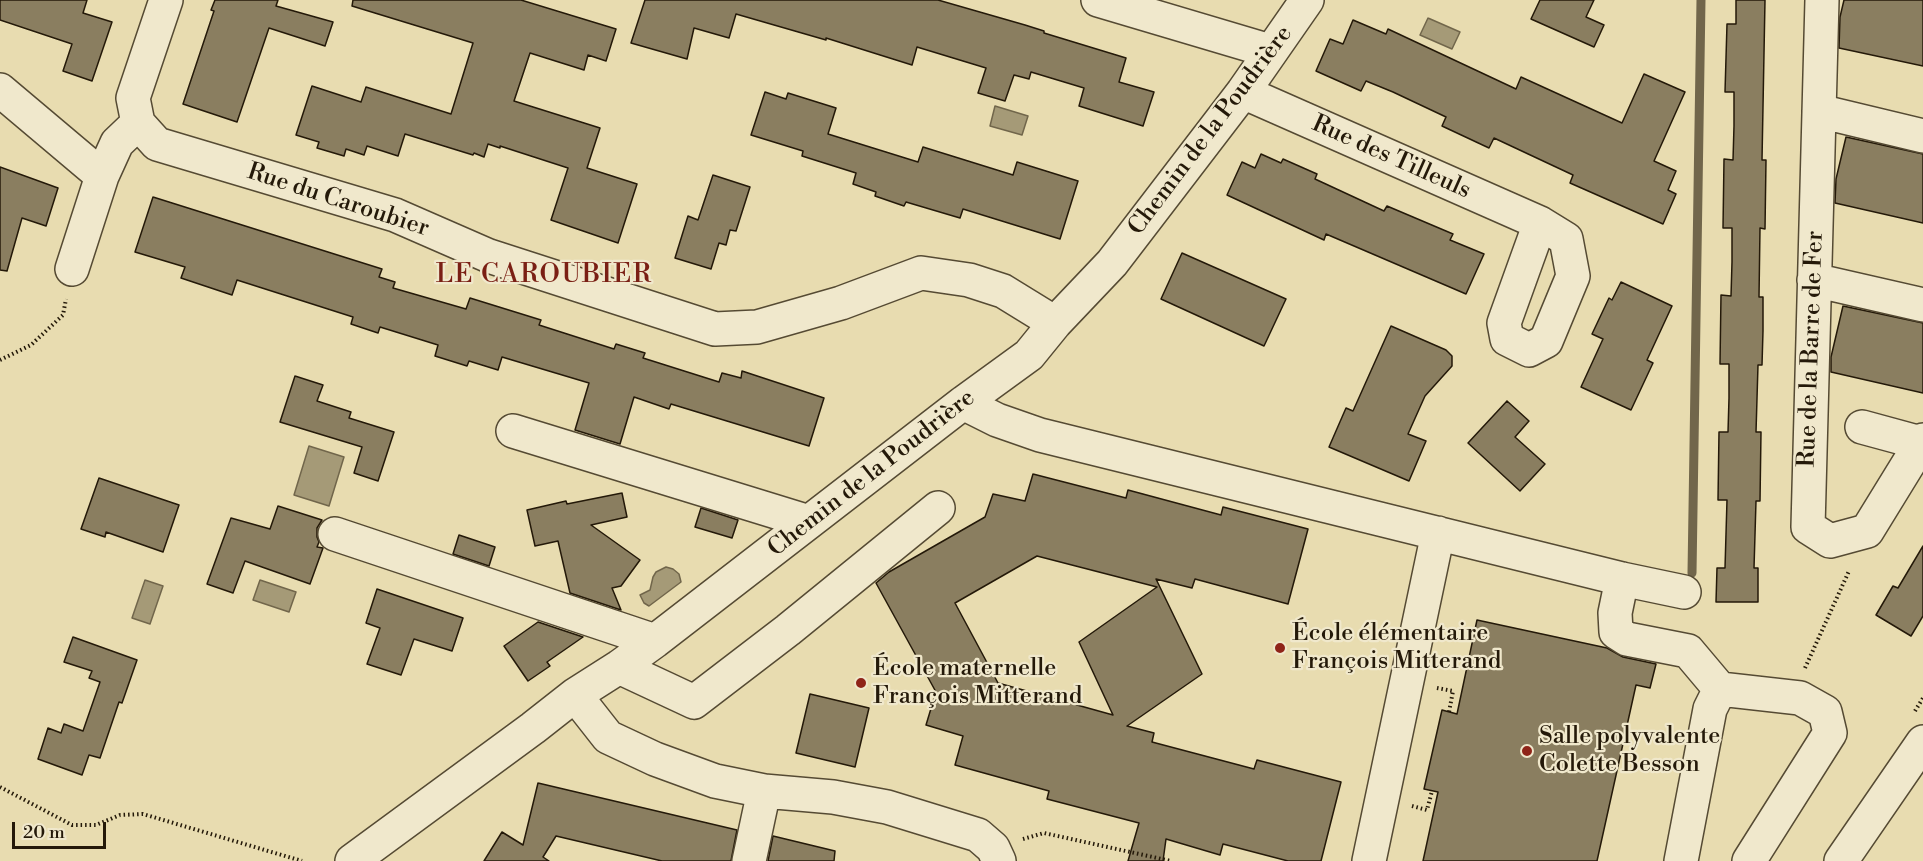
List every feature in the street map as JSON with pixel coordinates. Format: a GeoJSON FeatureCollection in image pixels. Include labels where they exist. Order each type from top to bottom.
{"type":"FeatureCollection","features":[{"type":"Feature","properties":{"kind":"street"},"geometry":{"type":"LineString","coordinates":[[72,269],[102,176],[117,143],[138,123],[133,98],[166,0]]}},
{"type":"Feature","properties":{"kind":"street"},"geometry":{"type":"LineString","coordinates":[[1098,0],[1270,51]]}},
{"type":"Feature","properties":{"kind":"street","name":"Chemin de la Poudrière"},"geometry":{"type":"LineString","coordinates":[[352,861],[575,694],[655,641],[963,403],[1029,355],[1055,323],[1112,263],[1243,92],[1307,0]]}},
{"type":"Feature","properties":{"kind":"street","name":"Rue de la Barre de Fer"},"geometry":{"type":"LineString","coordinates":[[1822,0],[1808,527],[1830,541],[1867,531]]}},
{"type":"Feature","properties":{"kind":"street"},"geometry":{"type":"LineString","coordinates":[[0,90],[102,176]]}},
{"type":"Feature","properties":{"kind":"street","name":"Rue des Tilleuls"},"geometry":{"type":"LineString","coordinates":[[1243,92],[1540,223]]}},
{"type":"Feature","properties":{"kind":"street"},"geometry":{"type":"LineString","coordinates":[[1819,111],[1923,136]]}},
{"type":"Feature","properties":{"kind":"street","name":"Rue du Caroubier"},"geometry":{"type":"LineString","coordinates":[[138,123],[157,144],[395,215],[489,256],[715,328],[757,327],[841,303],[921,273],[969,280],[1003,291],[1055,323]]}},
{"type":"Feature","properties":{"kind":"street"},"geometry":{"type":"LineString","coordinates":[[1814,280],[1923,305]]}},
{"type":"Feature","properties":{"kind":"street"},"geometry":{"type":"LineString","coordinates":[[963,403],[997,420],[1040,435],[1622,579],[1684,592]]}},
{"type":"Feature","properties":{"kind":"street"},"geometry":{"type":"LineString","coordinates":[[1862,427],[1922,442],[1867,531]]}},
{"type":"Feature","properties":{"kind":"street"},"geometry":{"type":"LineString","coordinates":[[513,431],[809,522]]}},
{"type":"Feature","properties":{"kind":"street"},"geometry":{"type":"LineString","coordinates":[[619,667],[694,702],[788,630],[938,508]]}},
{"type":"Feature","properties":{"kind":"street"},"geometry":{"type":"LineString","coordinates":[[1369,861],[1438,533]]}},
{"type":"Feature","properties":{"kind":"street"},"geometry":{"type":"LineString","coordinates":[[335,534],[655,641]]}},
{"type":"Feature","properties":{"kind":"street"},"geometry":{"type":"LineString","coordinates":[[1622,579],[1615,613],[1616,632],[1627,639],[1688,651],[1720,689],[1800,698],[1825,712],[1830,733],[1749,861]]}},
{"type":"Feature","properties":{"kind":"street"},"geometry":{"type":"LineString","coordinates":[[1681,861],[1710,709],[1720,689]]}},
{"type":"Feature","properties":{"kind":"street"},"geometry":{"type":"LineString","coordinates":[[575,694],[608,737],[655,759],[715,781],[764,791],[833,797],[887,807],[978,835],[996,854]]}},
{"type":"Feature","properties":{"kind":"street"},"geometry":{"type":"LineString","coordinates":[[1841,861],[1923,742]]}},
{"type":"Feature","properties":{"kind":"street"},"geometry":{"type":"LineString","coordinates":[[749,861],[764,791]]}},
{"type":"Feature","properties":{"kind":"path"},"geometry":{"type":"LineString","coordinates":[[0,360],[31,345],[63,315],[72,269]]}},
{"type":"Feature","properties":{"kind":"path"},"geometry":{"type":"LineString","coordinates":[[1800,698],[1805,667],[1867,531]]}},
{"type":"Feature","properties":{"kind":"path"},"geometry":{"type":"LineString","coordinates":[[0,787],[72,825],[96,825],[120,814],[143,814],[302,861]]}},
{"type":"Feature","properties":{"kind":"path"},"geometry":{"type":"LineString","coordinates":[[996,854],[1044,832],[1171,861]]}},
{"type":"Feature","properties":{"kind":"shaded area"},"geometry":{"type":"Polygon","coordinates":[[[1428,18],[1460,32],[1452,49],[1420,35],[1428,18]]]}},
{"type":"Feature","properties":{"kind":"shaded area"},"geometry":{"type":"Polygon","coordinates":[[[995,106],[1028,116],[1022,135],[990,126],[995,106]]]}},
{"type":"Feature","properties":{"kind":"shaded area"},"geometry":{"type":"Polygon","coordinates":[[[309,446],[344,457],[329,506],[294,495],[309,446]]]}},
{"type":"Feature","properties":{"kind":"shaded area"},"geometry":{"type":"Polygon","coordinates":[[[666,567],[679,574],[681,582],[649,606],[644,603],[640,595],[650,590],[656,572],[666,567]]]}},
{"type":"Feature","properties":{"kind":"shaded area"},"geometry":{"type":"Polygon","coordinates":[[[145,580],[163,586],[150,624],[132,618],[145,580]]]}},
{"type":"Feature","properties":{"kind":"shaded area"},"geometry":{"type":"Polygon","coordinates":[[[260,580],[296,592],[289,612],[253,600],[260,580]]]}},
{"type":"Feature","properties":{"kind":"building"},"geometry":{"type":"Polygon","coordinates":[[[0,0],[87,0],[83,13],[112,22],[92,81],[63,71],[72,44],[0,20],[0,0]]]}},
{"type":"Feature","properties":{"kind":"building"},"geometry":{"type":"Polygon","coordinates":[[[215,0],[278,0],[276,6],[333,22],[325,46],[269,28],[237,122],[183,104],[214,11],[211,10],[215,0]]]}},
{"type":"Feature","properties":{"kind":"building"},"geometry":{"type":"Polygon","coordinates":[[[353,0],[521,0],[616,29],[606,61],[588,55],[584,70],[530,53],[514,101],[600,128],[587,168],[637,184],[618,243],[551,220],[568,168],[500,146],[500,148],[488,144],[484,157],[405,134],[398,156],[367,146],[364,155],[346,149],[344,156],[317,148],[319,142],[296,135],[312,86],[361,102],[366,87],[451,114],[473,43],[352,6],[353,0]]]}},
{"type":"Feature","properties":{"kind":"building"},"geometry":{"type":"Polygon","coordinates":[[[645,0],[938,0],[1126,58],[1119,82],[1154,92],[1143,126],[1079,106],[1084,88],[1031,72],[1029,79],[1014,75],[1005,101],[978,93],[986,68],[917,47],[912,65],[826,38],[826,40],[736,14],[729,38],[694,28],[687,59],[631,43],[645,0]]]}},
{"type":"Feature","properties":{"kind":"building"},"geometry":{"type":"Polygon","coordinates":[[[1540,0],[1594,0],[1586,17],[1604,25],[1594,47],[1531,19],[1540,0]]]}},
{"type":"Feature","properties":{"kind":"building"},"geometry":{"type":"Polygon","coordinates":[[[1736,0],[1765,0],[1762,160],[1766,160],[1765,229],[1760,228],[1759,297],[1763,297],[1763,331],[1762,365],[1758,365],[1756,432],[1761,432],[1760,501],[1756,501],[1754,568],[1758,568],[1758,602],[1716,602],[1717,568],[1725,568],[1727,500],[1718,500],[1719,432],[1728,432],[1729,398],[1729,364],[1720,364],[1721,295],[1731,296],[1732,262],[1732,228],[1723,228],[1724,159],[1733,160],[1734,126],[1734,92],[1725,92],[1727,24],[1736,24],[1736,0]]]}},
{"type":"Feature","properties":{"kind":"building"},"geometry":{"type":"Polygon","coordinates":[[[1844,0],[1923,0],[1923,66],[1839,48],[1840,17],[1844,0]]]}},
{"type":"Feature","properties":{"kind":"building"},"geometry":{"type":"Polygon","coordinates":[[[1353,20],[1386,34],[1388,29],[1516,89],[1521,77],[1622,123],[1644,74],[1685,92],[1654,161],[1676,171],[1668,190],[1676,194],[1663,224],[1570,183],[1573,175],[1494,138],[1489,148],[1442,126],[1446,117],[1393,92],[1366,81],[1361,91],[1316,71],[1330,39],[1343,44],[1353,20]]]}},
{"type":"Feature","properties":{"kind":"building"},"geometry":{"type":"Polygon","coordinates":[[[765,92],[786,99],[788,93],[836,108],[828,134],[918,162],[923,147],[1013,175],[1017,162],[1078,181],[1060,239],[963,209],[960,218],[906,202],[904,206],[875,196],[876,192],[853,184],[856,173],[802,156],[803,151],[751,135],[765,92]]]}},
{"type":"Feature","properties":{"kind":"building"},"geometry":{"type":"Polygon","coordinates":[[[1846,137],[1923,154],[1923,223],[1835,203],[1836,179],[1846,137]]]}},
{"type":"Feature","properties":{"kind":"building"},"geometry":{"type":"Polygon","coordinates":[[[1261,154],[1281,163],[1283,159],[1317,174],[1315,179],[1384,211],[1387,206],[1453,234],[1450,240],[1484,254],[1466,294],[1326,234],[1324,240],[1227,195],[1242,162],[1255,168],[1261,154]]]}},
{"type":"Feature","properties":{"kind":"building"},"geometry":{"type":"Polygon","coordinates":[[[0,167],[58,188],[46,226],[22,218],[7,271],[0,270],[0,167]]]}},
{"type":"Feature","properties":{"kind":"building"},"geometry":{"type":"Polygon","coordinates":[[[713,175],[750,187],[736,231],[730,230],[726,245],[719,243],[711,269],[675,258],[688,216],[698,220],[713,175]]]}},
{"type":"Feature","properties":{"kind":"building"},"geometry":{"type":"Polygon","coordinates":[[[153,197],[382,269],[379,277],[395,282],[393,288],[466,309],[470,298],[541,320],[539,325],[614,349],[616,344],[645,353],[643,358],[719,382],[722,373],[741,378],[742,371],[824,398],[809,446],[671,404],[669,409],[634,397],[620,444],[575,430],[589,383],[502,357],[498,370],[469,361],[467,366],[435,356],[438,345],[380,327],[378,333],[351,324],[353,317],[237,280],[232,295],[181,278],[185,267],[135,252],[153,197]]]}},
{"type":"Feature","properties":{"kind":"building"},"geometry":{"type":"Polygon","coordinates":[[[1182,253],[1286,299],[1264,346],[1161,299],[1182,253]]]}},
{"type":"Feature","properties":{"kind":"building"},"geometry":{"type":"Polygon","coordinates":[[[1621,282],[1672,306],[1647,360],[1653,363],[1631,410],[1581,387],[1603,339],[1592,334],[1609,298],[1612,300],[1621,282]]]}},
{"type":"Feature","properties":{"kind":"building"},"geometry":{"type":"Polygon","coordinates":[[[1843,306],[1923,323],[1923,393],[1831,372],[1831,357],[1843,306]]]}},
{"type":"Feature","properties":{"kind":"building"},"geometry":{"type":"Polygon","coordinates":[[[1391,326],[1446,350],[1452,356],[1452,366],[1425,396],[1408,434],[1426,441],[1409,481],[1329,447],[1346,408],[1353,411],[1391,326]]]}},
{"type":"Feature","properties":{"kind":"building"},"geometry":{"type":"Polygon","coordinates":[[[295,376],[323,385],[317,401],[351,412],[349,418],[394,432],[378,481],[354,473],[362,447],[280,422],[295,376]]]}},
{"type":"Feature","properties":{"kind":"building"},"geometry":{"type":"Polygon","coordinates":[[[1507,401],[1529,421],[1515,437],[1545,464],[1520,491],[1468,443],[1507,401]]]}},
{"type":"Feature","properties":{"kind":"building"},"geometry":{"type":"Polygon","coordinates":[[[1033,474],[1126,498],[1128,490],[1221,515],[1223,507],[1308,529],[1288,604],[1195,579],[1192,588],[1156,579],[1202,674],[1127,726],[1154,733],[1152,742],[1254,769],[1257,760],[1341,782],[1321,861],[1288,861],[1223,844],[1220,855],[1166,839],[1163,861],[1128,861],[1139,823],[1047,799],[1049,791],[955,765],[963,736],[926,725],[936,692],[876,583],[889,572],[985,517],[993,494],[1025,501],[1033,474]],[[1037,556],[955,603],[998,683],[1113,715],[1079,642],[1157,587],[1037,556]]]}},
{"type":"Feature","properties":{"kind":"building"},"geometry":{"type":"Polygon","coordinates":[[[99,478],[179,505],[163,552],[106,532],[105,537],[81,529],[99,478]]]}},
{"type":"Feature","properties":{"kind":"building"},"geometry":{"type":"Polygon","coordinates":[[[622,493],[627,517],[591,525],[640,560],[621,586],[612,588],[621,610],[570,593],[558,541],[535,546],[527,510],[566,501],[567,504],[622,493]]]}},
{"type":"Feature","properties":{"kind":"building"},"geometry":{"type":"Polygon","coordinates":[[[278,506],[322,520],[317,528],[319,542],[317,547],[323,548],[310,584],[245,561],[233,593],[207,584],[231,518],[270,529],[278,506]]]}},
{"type":"Feature","properties":{"kind":"building"},"geometry":{"type":"Polygon","coordinates":[[[701,508],[738,520],[732,538],[695,527],[701,508]]]}},
{"type":"Feature","properties":{"kind":"building"},"geometry":{"type":"Polygon","coordinates":[[[459,535],[495,547],[489,566],[453,554],[459,535]]]}},
{"type":"Feature","properties":{"kind":"building"},"geometry":{"type":"Polygon","coordinates":[[[1923,546],[1923,616],[1911,636],[1876,615],[1893,586],[1898,588],[1923,546]]]}},
{"type":"Feature","properties":{"kind":"building"},"geometry":{"type":"Polygon","coordinates":[[[377,589],[463,618],[452,651],[414,639],[401,675],[367,664],[380,628],[366,623],[377,589]]]}},
{"type":"Feature","properties":{"kind":"building","name":"Salle polyvalente Colette Besson"},"geometry":{"type":"Polygon","coordinates":[[[1477,620],[1607,648],[1623,657],[1656,664],[1650,688],[1636,685],[1597,861],[1423,861],[1438,792],[1424,789],[1442,710],[1457,714],[1477,620]]]}},
{"type":"Feature","properties":{"kind":"building"},"geometry":{"type":"Polygon","coordinates":[[[538,622],[583,637],[547,662],[550,666],[528,681],[504,646],[538,622]]]}},
{"type":"Feature","properties":{"kind":"building"},"geometry":{"type":"Polygon","coordinates":[[[73,637],[137,660],[122,703],[119,702],[100,758],[89,755],[82,775],[38,759],[48,728],[61,733],[64,724],[83,731],[100,682],[89,678],[92,671],[64,662],[73,637]]]}},
{"type":"Feature","properties":{"kind":"building"},"geometry":{"type":"Polygon","coordinates":[[[810,694],[869,708],[855,767],[796,753],[810,694]]]}},
{"type":"Feature","properties":{"kind":"building"},"geometry":{"type":"Polygon","coordinates":[[[538,783],[737,830],[731,861],[662,861],[556,836],[543,857],[549,861],[484,861],[502,832],[523,845],[538,783]]]}},
{"type":"Feature","properties":{"kind":"building"},"geometry":{"type":"Polygon","coordinates":[[[773,836],[835,851],[834,861],[768,861],[773,836]]]}},
{"type":"Feature","properties":{"kind":"waterway"},"geometry":{"type":"LineString","coordinates":[[1692,573],[1701,0]]}},
{"type":"Feature","properties":{"kind":"place","name":"École élémentaire François Mitterand"},"geometry":{"type":"Point","coordinates":[1280,648]}},
{"type":"Feature","properties":{"kind":"place","name":"École maternelle François Mitterand"},"geometry":{"type":"Point","coordinates":[861,683]}},
{"type":"Feature","properties":{"kind":"place","name":"Salle polyvalente Colette Besson"},"geometry":{"type":"Point","coordinates":[1527,751]}},
{"type":"Feature","properties":{"kind":"district","name":"LE CAROUBIER"},"geometry":{"type":"Point","coordinates":[544,276]}}]}
